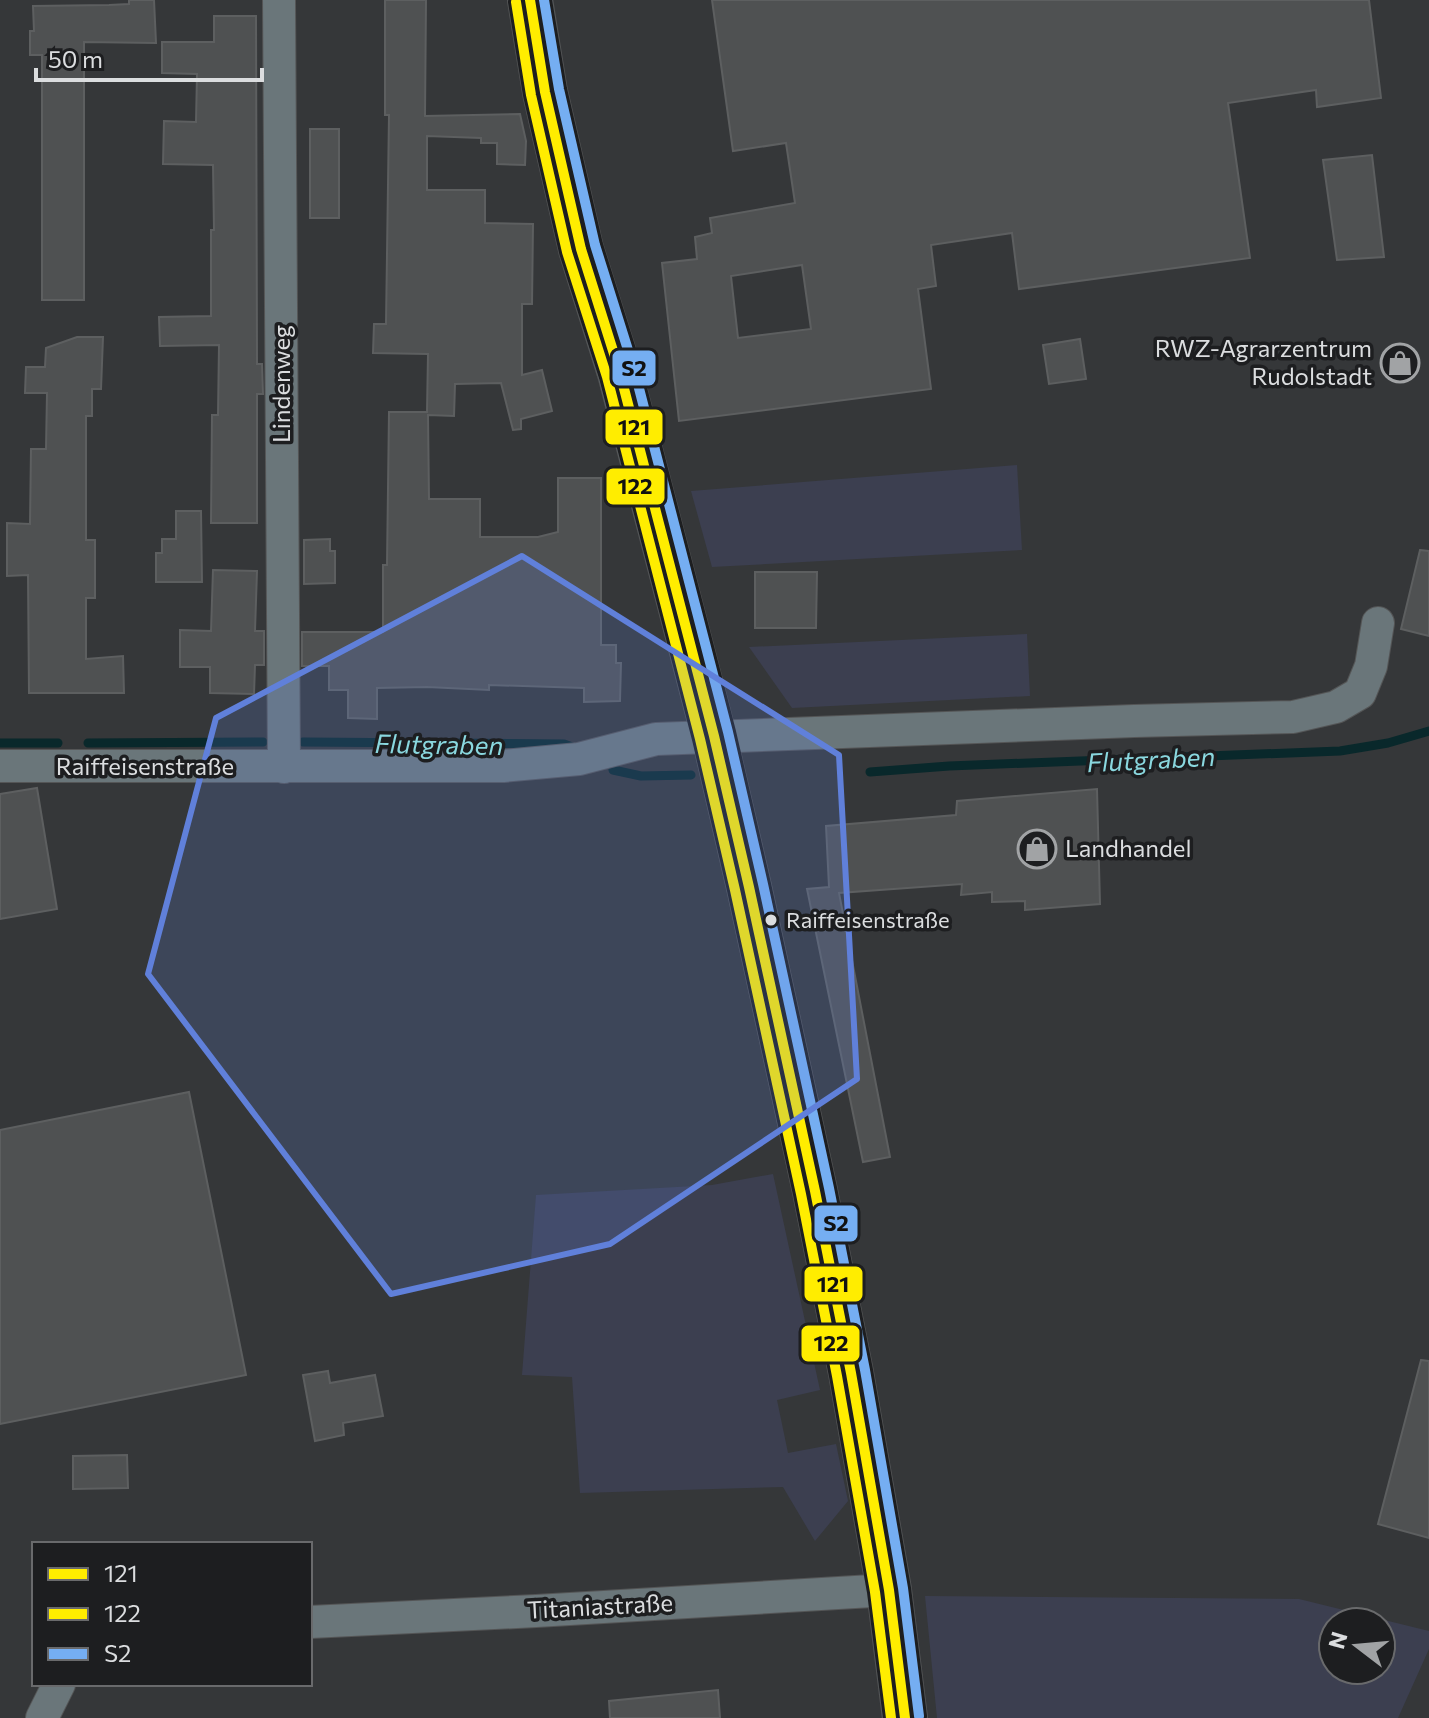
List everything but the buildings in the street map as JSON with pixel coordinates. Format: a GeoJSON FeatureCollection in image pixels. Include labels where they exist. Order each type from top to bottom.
{"type":"FeatureCollection","features":[{"type":"Feature","properties":{"kind":"street","name":"Lindenweg"},"geometry":{"type":"LineString","coordinates":[[279,0],[284,767]]}},
{"type":"Feature","properties":{"kind":"street"},"geometry":{"type":"LineString","coordinates":[[530,0],[545,92],[581,249],[620,373],[714,736],[815,1191],[889,1590],[905,1718]]}},
{"type":"Feature","properties":{"kind":"street","name":"Raiffeisenstraße"},"geometry":{"type":"LineString","coordinates":[[0,766],[503,766],[579,759],[656,739],[1293,717],[1336,707],[1360,693],[1371,666],[1378,623]]}},
{"type":"Feature","properties":{"kind":"street","name":"Titaniastraße"},"geometry":{"type":"LineString","coordinates":[[312,1622],[889,1590]]}},
{"type":"Feature","properties":{"kind":"street"},"geometry":{"type":"LineString","coordinates":[[42,1718],[58,1686]]}},
{"type":"Feature","properties":{"kind":"highlighted area"},"geometry":{"type":"Polygon","coordinates":[[[522,556],[839,755],[857,1079],[610,1244],[391,1294],[148,974],[216,718],[522,556]]]}},
{"type":"Feature","properties":{"kind":"shaded area"},"geometry":{"type":"Polygon","coordinates":[[[1017,465],[1022,550],[712,567],[691,491],[1017,465]]]}},
{"type":"Feature","properties":{"kind":"shaded area"},"geometry":{"type":"Polygon","coordinates":[[[1027,634],[1030,696],[792,708],[749,647],[1027,634]]]}},
{"type":"Feature","properties":{"kind":"shaded area"},"geometry":{"type":"Polygon","coordinates":[[[773,1174],[820,1390],[777,1400],[788,1453],[836,1444],[848,1501],[815,1541],[783,1487],[580,1493],[572,1377],[522,1375],[536,1195],[712,1185],[773,1174]]]}},
{"type":"Feature","properties":{"kind":"shaded area"},"geometry":{"type":"Polygon","coordinates":[[[925,1596],[1299,1599],[1327,1606],[1317,1606],[1317,1686],[1397,1686],[1397,1623],[1429,1631],[1429,1649],[1398,1718],[937,1718],[925,1596]]]}},
{"type":"Feature","properties":{"kind":"waterway","name":"Flutgraben"},"geometry":{"type":"LineString","coordinates":[[870,772],[949,766],[1340,751],[1388,743],[1429,731]]}},
{"type":"Feature","properties":{"kind":"waterway","name":"Flutgraben"},"geometry":{"type":"LineString","coordinates":[[88,743],[263,742]]}},
{"type":"Feature","properties":{"kind":"waterway","name":"Flutgraben"},"geometry":{"type":"LineString","coordinates":[[303,742],[564,744],[575,748]]}},
{"type":"Feature","properties":{"kind":"waterway","name":"Flutgraben"},"geometry":{"type":"LineString","coordinates":[[0,743],[58,743]]}},
{"type":"Feature","properties":{"kind":"waterway","name":"Flutgraben"},"geometry":{"type":"LineString","coordinates":[[613,770],[641,776],[691,775]]}},
{"type":"Feature","properties":{"kind":"transit line","name":"121"},"geometry":{"type":"LineString","coordinates":[[530,0],[545,92],[581,249],[620,373],[714,736],[749,887],[851,1373],[889,1590],[905,1718]]}},
{"type":"Feature","properties":{"kind":"transit line","name":"S2"},"geometry":{"type":"LineString","coordinates":[[544,0],[559,89],[595,245],[634,369],[728,732],[763,884],[865,1370],[903,1588],[919,1716]]}},
{"type":"Feature","properties":{"kind":"transit line","name":"122"},"geometry":{"type":"LineString","coordinates":[[516,2],[531,95],[567,252],[607,377],[700,739],[735,890],[837,1376],[875,1592],[891,1718]]}},
{"type":"Feature","properties":{"kind":"place","name":"RWZ-Agrarzentrum Rudolstadt"},"geometry":{"type":"Point","coordinates":[1400,363]}},
{"type":"Feature","properties":{"kind":"place","name":"Landhandel"},"geometry":{"type":"Point","coordinates":[1037,849]}},
{"type":"Feature","properties":{"kind":"place","name":"Raiffeisenstraße"},"geometry":{"type":"Point","coordinates":[771,920]}}]}
